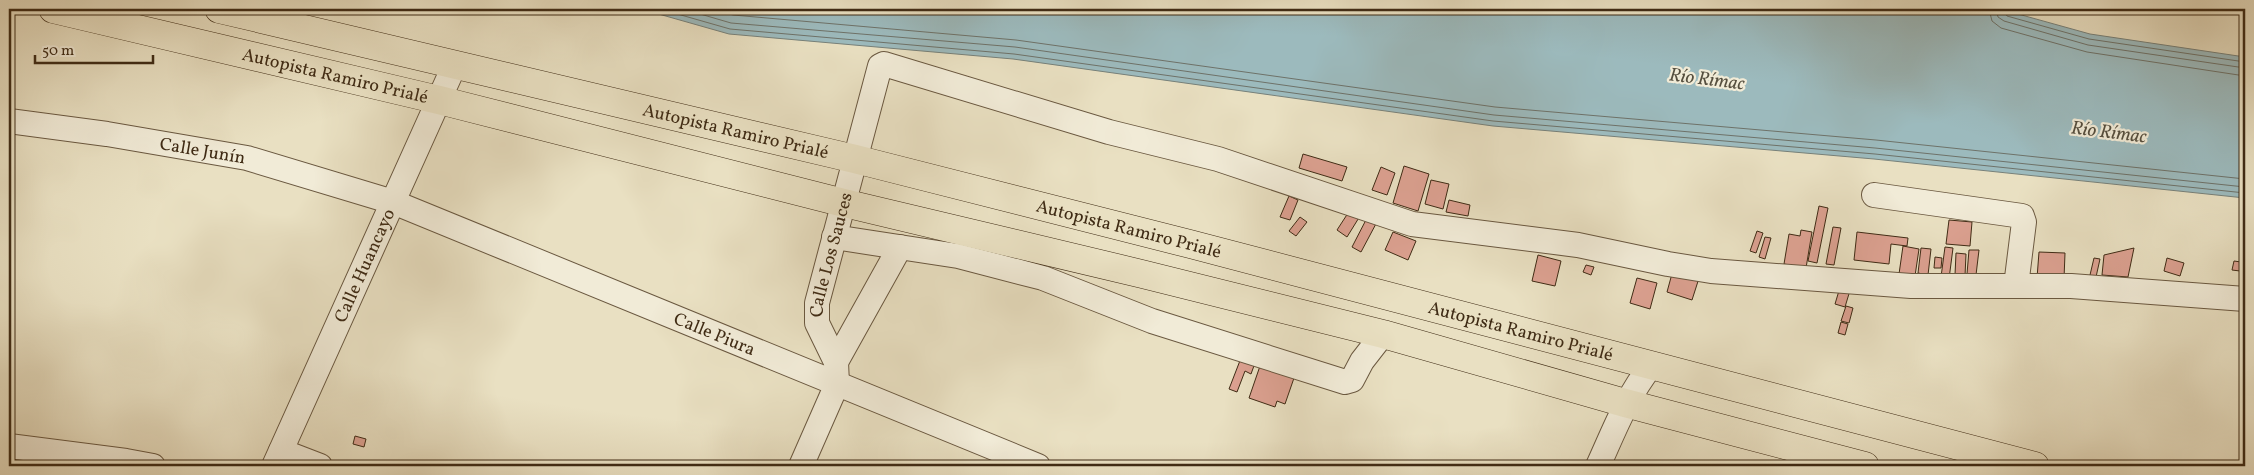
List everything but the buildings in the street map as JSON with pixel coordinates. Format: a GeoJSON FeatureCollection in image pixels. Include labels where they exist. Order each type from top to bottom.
{"type":"FeatureCollection","features":[{"type":"Feature","properties":{"kind":"highway","name":"Autopista Ramiro Prialé"},"geometry":{"type":"LineString","coordinates":[[53,9],[439,100],[844,203],[1132,271],[1383,334],[1626,403],[1865,466]]}},
{"type":"Feature","properties":{"kind":"highway","name":"Autopista Ramiro Prialé"},"geometry":{"type":"LineString","coordinates":[[219,9],[855,159],[1180,241],[2035,466]]}},
{"type":"Feature","properties":{"kind":"street","name":"Calle Huancayo"},"geometry":{"type":"LineString","coordinates":[[278,458],[455,64]]}},
{"type":"Feature","properties":{"kind":"street","name":"Calle Los Sauces"},"geometry":{"type":"LineString","coordinates":[[837,373],[817,322],[817,303],[880,66],[884,64],[1109,132],[1218,158],[1412,224],[1578,245],[1710,271],[1911,286],[2016,286]]}},
{"type":"Feature","properties":{"kind":"street","name":"Calle Junín"},"geometry":{"type":"LineString","coordinates":[[9,121],[107,134],[247,158],[393,202]]}},
{"type":"Feature","properties":{"kind":"street"},"geometry":{"type":"LineString","coordinates":[[1874,196],[2022,216],[2024,222],[2016,286],[2071,286],[2245,299]]}},
{"type":"Feature","properties":{"kind":"street","name":"Calle Piura"},"geometry":{"type":"LineString","coordinates":[[393,202],[837,373],[1038,466]]}},
{"type":"Feature","properties":{"kind":"street"},"geometry":{"type":"LineString","coordinates":[[834,237],[958,256],[1043,278],[1152,321],[1345,382],[1352,380],[1362,361],[1383,334]]}},
{"type":"Feature","properties":{"kind":"street"},"geometry":{"type":"LineString","coordinates":[[801,466],[837,373],[900,247]]}},
{"type":"Feature","properties":{"kind":"street"},"geometry":{"type":"LineString","coordinates":[[1598,466],[1626,403],[1636,385],[1651,366]]}},
{"type":"Feature","properties":{"kind":"street"},"geometry":{"type":"LineString","coordinates":[[9,446],[153,466]]}},
{"type":"Feature","properties":{"kind":"street"},"geometry":{"type":"LineString","coordinates":[[278,458],[320,466]]}},
{"type":"Feature","properties":{"kind":"water","name":"Río Rímac"},"geometry":{"type":"Polygon","coordinates":[[[641,9],[2000,9],[2090,34],[2245,57],[2245,198],[1874,159],[1493,126],[1013,59],[729,34],[641,9]]]}}]}
